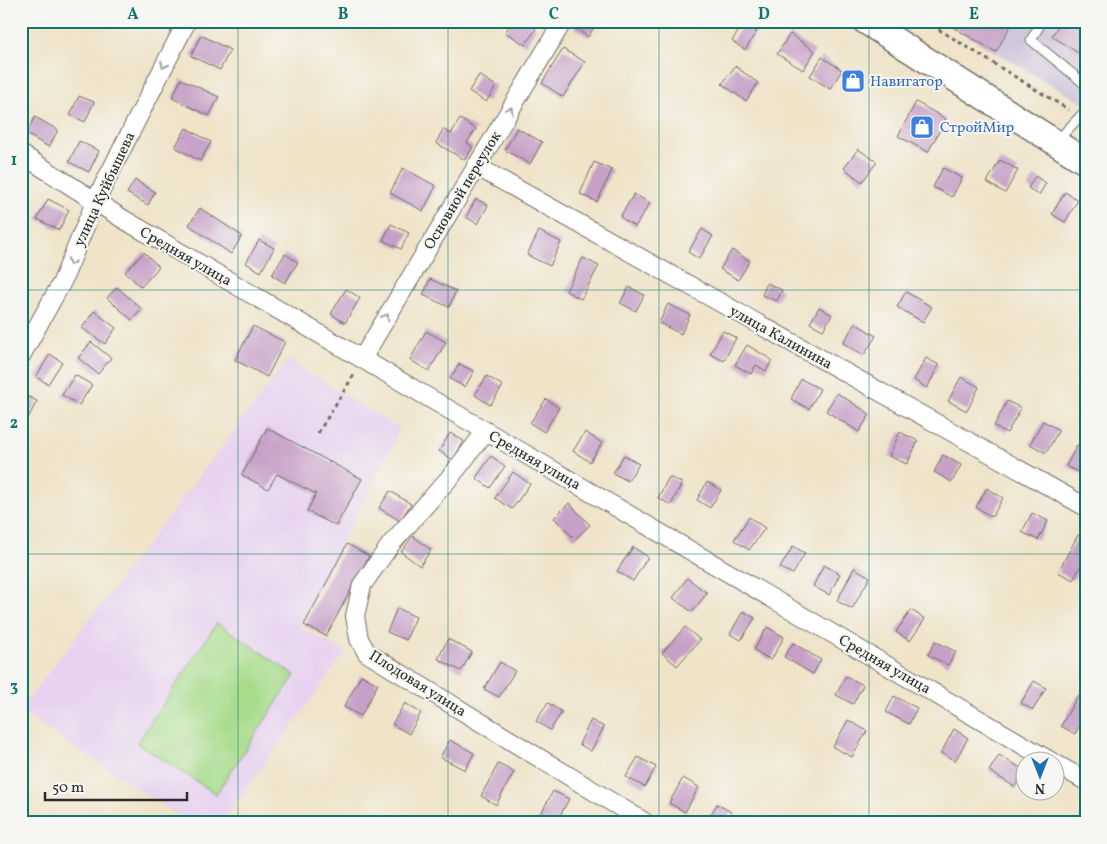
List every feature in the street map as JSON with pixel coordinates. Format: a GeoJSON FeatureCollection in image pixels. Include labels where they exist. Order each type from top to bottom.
{"type":"FeatureCollection","features":[{"type":"Feature","properties":{"kind":"main road"},"geometry":{"type":"LineString","coordinates":[[865,21],[1086,162]]}},
{"type":"Feature","properties":{"kind":"street","name":"улица Куйбышева"},"geometry":{"type":"LineString","coordinates":[[21,356],[62,282],[96,200],[187,21]]}},
{"type":"Feature","properties":{"kind":"street","name":"Основной переулок"},"geometry":{"type":"LineString","coordinates":[[362,359],[563,21]]}},
{"type":"Feature","properties":{"kind":"street","name":"Средняя улица"},"geometry":{"type":"LineString","coordinates":[[21,154],[96,200],[123,219],[1036,752]]}},
{"type":"Feature","properties":{"kind":"street","name":"улица Калинина"},"geometry":{"type":"LineString","coordinates":[[476,166],[1086,508]]}},
{"type":"Feature","properties":{"kind":"street","name":"Плодовая улица"},"geometry":{"type":"LineString","coordinates":[[486,431],[452,476],[391,544],[362,586],[355,616],[359,639],[367,653],[646,823]]}},
{"type":"Feature","properties":{"kind":"street","name":"Средняя улица"},"geometry":{"type":"LineString","coordinates":[[1064,768],[1086,781]]}},
{"type":"Feature","properties":{"kind":"lane"},"geometry":{"type":"LineString","coordinates":[[1042,21],[1032,40],[1086,85]]}},
{"type":"Feature","properties":{"kind":"lane"},"geometry":{"type":"LineString","coordinates":[[1056,144],[1083,114]]}},
{"type":"Feature","properties":{"kind":"path"},"geometry":{"type":"LineString","coordinates":[[925,21],[1083,114]]}},
{"type":"Feature","properties":{"kind":"path"},"geometry":{"type":"LineString","coordinates":[[318,433],[347,388],[362,359]]}},
{"type":"Feature","properties":{"kind":"shaded area"},"geometry":{"type":"Polygon","coordinates":[[[942,21],[1086,21],[1086,105],[996,52],[942,21]]]}},
{"type":"Feature","properties":{"kind":"shaded area"},"geometry":{"type":"Polygon","coordinates":[[[288,360],[400,429],[299,627],[346,652],[221,823],[190,823],[21,712],[21,709],[288,360]]]}},
{"type":"Feature","properties":{"kind":"green space"},"geometry":{"type":"Polygon","coordinates":[[[217,623],[295,675],[216,794],[137,743],[217,623]]]}},
{"type":"Feature","properties":{"kind":"building"},"geometry":{"type":"Polygon","coordinates":[[[513,21],[525,21],[536,29],[525,45],[505,32],[513,21]]]}},
{"type":"Feature","properties":{"kind":"building"},"geometry":{"type":"Polygon","coordinates":[[[578,21],[598,21],[588,37],[574,27],[578,21]]]}},
{"type":"Feature","properties":{"kind":"building"},"geometry":{"type":"Polygon","coordinates":[[[745,21],[763,21],[745,50],[732,41],[745,21]]]}},
{"type":"Feature","properties":{"kind":"building"},"geometry":{"type":"Polygon","coordinates":[[[942,21],[1013,21],[996,52],[942,21]]]}},
{"type":"Feature","properties":{"kind":"building"},"geometry":{"type":"Polygon","coordinates":[[[1061,21],[1086,21],[1086,58],[1052,36],[1061,21]]]}},
{"type":"Feature","properties":{"kind":"building"},"geometry":{"type":"Polygon","coordinates":[[[790,34],[815,51],[803,70],[777,54],[790,34]]]}},
{"type":"Feature","properties":{"kind":"building"},"geometry":{"type":"Polygon","coordinates":[[[201,35],[230,50],[220,70],[191,56],[201,35]]]}},
{"type":"Feature","properties":{"kind":"building"},"geometry":{"type":"Polygon","coordinates":[[[563,49],[585,62],[563,97],[542,83],[563,49]]]}},
{"type":"Feature","properties":{"kind":"building"},"geometry":{"type":"Polygon","coordinates":[[[822,57],[842,70],[830,89],[810,76],[822,57]]]}},
{"type":"Feature","properties":{"kind":"building"},"geometry":{"type":"Polygon","coordinates":[[[735,66],[758,83],[746,101],[722,84],[735,66]]]}},
{"type":"Feature","properties":{"kind":"building"},"geometry":{"type":"Polygon","coordinates":[[[479,75],[496,86],[486,102],[469,91],[479,75]]]}},
{"type":"Feature","properties":{"kind":"building"},"geometry":{"type":"Polygon","coordinates":[[[181,79],[219,97],[209,116],[172,98],[181,79]]]}},
{"type":"Feature","properties":{"kind":"building"},"geometry":{"type":"Polygon","coordinates":[[[79,96],[94,102],[85,122],[70,115],[79,96]]]}},
{"type":"Feature","properties":{"kind":"building","name":"СтройМир"},"geometry":{"type":"Polygon","coordinates":[[[916,102],[946,119],[928,152],[898,136],[916,102]]]}},
{"type":"Feature","properties":{"kind":"building"},"geometry":{"type":"Polygon","coordinates":[[[35,117],[58,130],[49,147],[26,134],[35,117]]]}},
{"type":"Feature","properties":{"kind":"building"},"geometry":{"type":"Polygon","coordinates":[[[460,119],[476,129],[467,143],[473,147],[465,160],[436,143],[443,129],[451,134],[460,119]]]}},
{"type":"Feature","properties":{"kind":"building"},"geometry":{"type":"Polygon","coordinates":[[[186,128],[211,142],[200,161],[175,147],[186,128]]]}},
{"type":"Feature","properties":{"kind":"building"},"geometry":{"type":"Polygon","coordinates":[[[517,128],[542,142],[530,164],[505,150],[517,128]]]}},
{"type":"Feature","properties":{"kind":"building"},"geometry":{"type":"Polygon","coordinates":[[[79,141],[99,151],[89,172],[69,162],[79,141]]]}},
{"type":"Feature","properties":{"kind":"building"},"geometry":{"type":"Polygon","coordinates":[[[858,149],[877,162],[862,182],[844,168],[858,149]]]}},
{"type":"Feature","properties":{"kind":"building"},"geometry":{"type":"Polygon","coordinates":[[[1000,160],[1018,170],[1005,193],[987,182],[1000,160]]]}},
{"type":"Feature","properties":{"kind":"building"},"geometry":{"type":"Polygon","coordinates":[[[594,162],[612,170],[597,202],[580,194],[594,162]]]}},
{"type":"Feature","properties":{"kind":"building"},"geometry":{"type":"Polygon","coordinates":[[[403,168],[436,186],[423,211],[390,193],[403,168]]]}},
{"type":"Feature","properties":{"kind":"building"},"geometry":{"type":"Polygon","coordinates":[[[943,168],[962,178],[952,197],[933,187],[943,168]]]}},
{"type":"Feature","properties":{"kind":"building"},"geometry":{"type":"Polygon","coordinates":[[[1035,176],[1046,183],[1039,195],[1028,188],[1035,176]]]}},
{"type":"Feature","properties":{"kind":"building"},"geometry":{"type":"Polygon","coordinates":[[[135,180],[155,192],[148,205],[127,193],[135,180]]]}},
{"type":"Feature","properties":{"kind":"building"},"geometry":{"type":"Polygon","coordinates":[[[1065,192],[1078,200],[1065,222],[1052,214],[1065,192]]]}},
{"type":"Feature","properties":{"kind":"building"},"geometry":{"type":"Polygon","coordinates":[[[634,194],[650,203],[635,227],[620,217],[634,194]]]}},
{"type":"Feature","properties":{"kind":"building"},"geometry":{"type":"Polygon","coordinates":[[[48,199],[69,210],[59,230],[37,219],[48,199]]]}},
{"type":"Feature","properties":{"kind":"building"},"geometry":{"type":"Polygon","coordinates":[[[476,199],[488,205],[478,224],[466,217],[476,199]]]}},
{"type":"Feature","properties":{"kind":"building"},"geometry":{"type":"Polygon","coordinates":[[[200,208],[242,236],[231,254],[189,225],[200,208]]]}},
{"type":"Feature","properties":{"kind":"building"},"geometry":{"type":"Polygon","coordinates":[[[391,224],[409,233],[401,249],[383,240],[391,224]]]}},
{"type":"Feature","properties":{"kind":"building"},"geometry":{"type":"Polygon","coordinates":[[[702,229],[713,236],[699,259],[688,252],[702,229]]]}},
{"type":"Feature","properties":{"kind":"building"},"geometry":{"type":"Polygon","coordinates":[[[539,231],[561,242],[550,266],[527,255],[539,231]]]}},
{"type":"Feature","properties":{"kind":"building"},"geometry":{"type":"Polygon","coordinates":[[[259,240],[274,248],[261,272],[246,263],[259,240]]]}},
{"type":"Feature","properties":{"kind":"building"},"geometry":{"type":"Polygon","coordinates":[[[732,250],[750,261],[738,280],[720,269],[732,250]]]}},
{"type":"Feature","properties":{"kind":"building"},"geometry":{"type":"Polygon","coordinates":[[[144,252],[159,267],[141,287],[125,272],[144,252]]]}},
{"type":"Feature","properties":{"kind":"building"},"geometry":{"type":"Polygon","coordinates":[[[285,254],[298,262],[285,283],[272,275],[285,254]]]}},
{"type":"Feature","properties":{"kind":"building"},"geometry":{"type":"Polygon","coordinates":[[[583,258],[599,266],[581,299],[566,291],[583,258]]]}},
{"type":"Feature","properties":{"kind":"building"},"geometry":{"type":"Polygon","coordinates":[[[430,279],[456,291],[449,307],[423,295],[430,279]]]}},
{"type":"Feature","properties":{"kind":"building"},"geometry":{"type":"Polygon","coordinates":[[[767,283],[782,290],[777,301],[762,295],[767,283]]]}},
{"type":"Feature","properties":{"kind":"building"},"geometry":{"type":"Polygon","coordinates":[[[117,287],[142,309],[132,320],[107,298],[117,287]]]}},
{"type":"Feature","properties":{"kind":"building"},"geometry":{"type":"Polygon","coordinates":[[[629,287],[644,295],[636,311],[620,303],[629,287]]]}},
{"type":"Feature","properties":{"kind":"building"},"geometry":{"type":"Polygon","coordinates":[[[346,289],[360,298],[345,323],[331,314],[346,289]]]}},
{"type":"Feature","properties":{"kind":"building"},"geometry":{"type":"Polygon","coordinates":[[[906,292],[932,307],[923,322],[897,307],[906,292]]]}},
{"type":"Feature","properties":{"kind":"building"},"geometry":{"type":"Polygon","coordinates":[[[668,304],[690,315],[681,334],[659,323],[668,304]]]}},
{"type":"Feature","properties":{"kind":"building"},"geometry":{"type":"Polygon","coordinates":[[[819,307],[832,315],[823,330],[810,323],[819,307]]]}},
{"type":"Feature","properties":{"kind":"building"},"geometry":{"type":"Polygon","coordinates":[[[94,311],[116,328],[105,344],[82,328],[94,311]]]}},
{"type":"Feature","properties":{"kind":"building"},"geometry":{"type":"Polygon","coordinates":[[[855,323],[876,336],[864,355],[843,343],[855,323]]]}},
{"type":"Feature","properties":{"kind":"building"},"geometry":{"type":"Polygon","coordinates":[[[253,326],[285,342],[267,377],[235,360],[253,326]]]}},
{"type":"Feature","properties":{"kind":"building"},"geometry":{"type":"Polygon","coordinates":[[[426,331],[446,342],[429,371],[410,360],[426,331]]]}},
{"type":"Feature","properties":{"kind":"building"},"geometry":{"type":"Polygon","coordinates":[[[723,331],[736,338],[724,361],[710,354],[723,331]]]}},
{"type":"Feature","properties":{"kind":"building"},"geometry":{"type":"Polygon","coordinates":[[[91,342],[111,358],[98,374],[78,358],[91,342]]]}},
{"type":"Feature","properties":{"kind":"building"},"geometry":{"type":"Polygon","coordinates":[[[747,345],[772,360],[766,371],[756,365],[751,374],[735,365],[747,345]]]}},
{"type":"Feature","properties":{"kind":"building"},"geometry":{"type":"Polygon","coordinates":[[[50,354],[62,362],[48,384],[36,377],[50,354]]]}},
{"type":"Feature","properties":{"kind":"building"},"geometry":{"type":"Polygon","coordinates":[[[926,358],[939,365],[927,388],[914,380],[926,358]]]}},
{"type":"Feature","properties":{"kind":"building"},"geometry":{"type":"Polygon","coordinates":[[[459,364],[474,371],[465,387],[450,379],[459,364]]]}},
{"type":"Feature","properties":{"kind":"building"},"geometry":{"type":"Polygon","coordinates":[[[75,375],[92,385],[79,405],[62,395],[75,375]]]}},
{"type":"Feature","properties":{"kind":"building"},"geometry":{"type":"Polygon","coordinates":[[[487,376],[503,386],[490,405],[475,395],[487,376]]]}},
{"type":"Feature","properties":{"kind":"building"},"geometry":{"type":"Polygon","coordinates":[[[961,377],[979,387],[967,411],[948,401],[961,377]]]}},
{"type":"Feature","properties":{"kind":"building"},"geometry":{"type":"Polygon","coordinates":[[[801,379],[820,389],[809,409],[791,399],[801,379]]]}},
{"type":"Feature","properties":{"kind":"building"},"geometry":{"type":"Polygon","coordinates":[[[21,393],[37,401],[28,418],[21,414],[21,393]]]}},
{"type":"Feature","properties":{"kind":"building"},"geometry":{"type":"Polygon","coordinates":[[[837,393],[870,414],[859,432],[826,411],[837,393]]]}},
{"type":"Feature","properties":{"kind":"building"},"geometry":{"type":"Polygon","coordinates":[[[546,399],[559,408],[544,432],[530,423],[546,399]]]}},
{"type":"Feature","properties":{"kind":"building"},"geometry":{"type":"Polygon","coordinates":[[[1007,401],[1021,408],[1007,433],[994,426],[1007,401]]]}},
{"type":"Feature","properties":{"kind":"building"},"geometry":{"type":"Polygon","coordinates":[[[1043,421],[1059,430],[1046,453],[1030,444],[1043,421]]]}},
{"type":"Feature","properties":{"kind":"building"},"geometry":{"type":"Polygon","coordinates":[[[267,428],[362,479],[336,526],[307,511],[316,494],[277,474],[268,489],[242,475],[267,428]]]}},
{"type":"Feature","properties":{"kind":"building"},"geometry":{"type":"Polygon","coordinates":[[[585,432],[602,443],[590,462],[573,451],[585,432]]]}},
{"type":"Feature","properties":{"kind":"building"},"geometry":{"type":"Polygon","coordinates":[[[900,432],[918,441],[907,464],[889,456],[900,432]]]}},
{"type":"Feature","properties":{"kind":"building"},"geometry":{"type":"Polygon","coordinates":[[[450,433],[464,441],[453,460],[439,451],[450,433]]]}},
{"type":"Feature","properties":{"kind":"building"},"geometry":{"type":"Polygon","coordinates":[[[1077,445],[1086,449],[1086,476],[1066,466],[1077,445]]]}},
{"type":"Feature","properties":{"kind":"building"},"geometry":{"type":"Polygon","coordinates":[[[624,455],[639,464],[628,481],[613,473],[624,455]]]}},
{"type":"Feature","properties":{"kind":"building"},"geometry":{"type":"Polygon","coordinates":[[[943,455],[961,465],[952,482],[934,472],[943,455]]]}},
{"type":"Feature","properties":{"kind":"building"},"geometry":{"type":"Polygon","coordinates":[[[491,456],[505,466],[490,488],[476,478],[491,456]]]}},
{"type":"Feature","properties":{"kind":"building"},"geometry":{"type":"Polygon","coordinates":[[[513,472],[530,484],[512,509],[495,498],[513,472]]]}},
{"type":"Feature","properties":{"kind":"building"},"geometry":{"type":"Polygon","coordinates":[[[669,477],[682,483],[671,505],[658,498],[669,477]]]}},
{"type":"Feature","properties":{"kind":"building"},"geometry":{"type":"Polygon","coordinates":[[[707,482],[721,490],[710,508],[697,500],[707,482]]]}},
{"type":"Feature","properties":{"kind":"building"},"geometry":{"type":"Polygon","coordinates":[[[987,488],[1003,498],[992,517],[976,507],[987,488]]]}},
{"type":"Feature","properties":{"kind":"building"},"geometry":{"type":"Polygon","coordinates":[[[390,491],[411,504],[400,521],[379,508],[390,491]]]}},
{"type":"Feature","properties":{"kind":"building"},"geometry":{"type":"Polygon","coordinates":[[[569,503],[590,525],[575,539],[554,518],[569,503]]]}},
{"type":"Feature","properties":{"kind":"building"},"geometry":{"type":"Polygon","coordinates":[[[1032,513],[1048,521],[1038,540],[1022,532],[1032,513]]]}},
{"type":"Feature","properties":{"kind":"building"},"geometry":{"type":"Polygon","coordinates":[[[749,517],[765,528],[749,550],[734,540],[749,517]]]}},
{"type":"Feature","properties":{"kind":"building"},"geometry":{"type":"Polygon","coordinates":[[[1078,535],[1086,539],[1086,556],[1073,580],[1058,572],[1078,535]]]}},
{"type":"Feature","properties":{"kind":"building"},"geometry":{"type":"Polygon","coordinates":[[[413,536],[431,550],[420,566],[401,552],[413,536]]]}},
{"type":"Feature","properties":{"kind":"building"},"geometry":{"type":"Polygon","coordinates":[[[347,544],[369,556],[326,636],[304,625],[347,544]]]}},
{"type":"Feature","properties":{"kind":"building"},"geometry":{"type":"Polygon","coordinates":[[[793,546],[805,553],[793,574],[780,568],[793,546]]]}},
{"type":"Feature","properties":{"kind":"building"},"geometry":{"type":"Polygon","coordinates":[[[633,547],[648,557],[633,581],[617,571],[633,547]]]}},
{"type":"Feature","properties":{"kind":"building"},"geometry":{"type":"Polygon","coordinates":[[[824,565],[840,574],[829,595],[813,586],[824,565]]]}},
{"type":"Feature","properties":{"kind":"building"},"geometry":{"type":"Polygon","coordinates":[[[854,568],[870,577],[852,609],[837,601],[854,568]]]}},
{"type":"Feature","properties":{"kind":"building"},"geometry":{"type":"Polygon","coordinates":[[[687,578],[707,593],[692,612],[673,598],[687,578]]]}},
{"type":"Feature","properties":{"kind":"building"},"geometry":{"type":"Polygon","coordinates":[[[397,608],[416,617],[406,640],[387,632],[397,608]]]}},
{"type":"Feature","properties":{"kind":"building"},"geometry":{"type":"Polygon","coordinates":[[[911,610],[925,619],[910,641],[896,632],[911,610]]]}},
{"type":"Feature","properties":{"kind":"building"},"geometry":{"type":"Polygon","coordinates":[[[743,611],[755,618],[741,640],[730,634],[743,611]]]}},
{"type":"Feature","properties":{"kind":"building"},"geometry":{"type":"Polygon","coordinates":[[[685,627],[700,640],[677,666],[662,653],[685,627]]]}},
{"type":"Feature","properties":{"kind":"building"},"geometry":{"type":"Polygon","coordinates":[[[767,627],[784,637],[771,660],[754,650],[767,627]]]}},
{"type":"Feature","properties":{"kind":"building"},"geometry":{"type":"Polygon","coordinates":[[[448,639],[472,652],[461,671],[438,659],[448,639]]]}},
{"type":"Feature","properties":{"kind":"building"},"geometry":{"type":"Polygon","coordinates":[[[935,641],[956,652],[948,665],[928,655],[935,641]]]}},
{"type":"Feature","properties":{"kind":"building"},"geometry":{"type":"Polygon","coordinates":[[[793,643],[821,660],[813,674],[784,657],[793,643]]]}},
{"type":"Feature","properties":{"kind":"building"},"geometry":{"type":"Polygon","coordinates":[[[500,662],[515,671],[499,697],[484,689],[500,662]]]}},
{"type":"Feature","properties":{"kind":"building"},"geometry":{"type":"Polygon","coordinates":[[[361,675],[378,684],[361,716],[344,707],[361,675]]]}},
{"type":"Feature","properties":{"kind":"building"},"geometry":{"type":"Polygon","coordinates":[[[846,676],[863,685],[853,704],[836,695],[846,676]]]}},
{"type":"Feature","properties":{"kind":"building"},"geometry":{"type":"Polygon","coordinates":[[[1034,681],[1046,688],[1033,710],[1021,703],[1034,681]]]}},
{"type":"Feature","properties":{"kind":"building"},"geometry":{"type":"Polygon","coordinates":[[[1078,695],[1086,699],[1086,713],[1075,734],[1061,726],[1078,695]]]}},
{"type":"Feature","properties":{"kind":"building"},"geometry":{"type":"Polygon","coordinates":[[[894,696],[917,708],[909,724],[886,712],[894,696]]]}},
{"type":"Feature","properties":{"kind":"building"},"geometry":{"type":"Polygon","coordinates":[[[405,703],[421,713],[409,734],[392,724],[405,703]]]}},
{"type":"Feature","properties":{"kind":"building"},"geometry":{"type":"Polygon","coordinates":[[[548,703],[562,712],[550,730],[536,721],[548,703]]]}},
{"type":"Feature","properties":{"kind":"building"},"geometry":{"type":"Polygon","coordinates":[[[591,720],[604,727],[591,751],[579,744],[591,720]]]}},
{"type":"Feature","properties":{"kind":"building"},"geometry":{"type":"Polygon","coordinates":[[[848,720],[867,731],[852,757],[833,747],[848,720]]]}},
{"type":"Feature","properties":{"kind":"building"},"geometry":{"type":"Polygon","coordinates":[[[954,729],[968,738],[955,761],[941,753],[954,729]]]}},
{"type":"Feature","properties":{"kind":"building"},"geometry":{"type":"Polygon","coordinates":[[[450,740],[474,753],[465,770],[440,757],[450,740]]]}},
{"type":"Feature","properties":{"kind":"building"},"geometry":{"type":"Polygon","coordinates":[[[999,755],[1014,764],[1014,786],[989,771],[999,755]]]}},
{"type":"Feature","properties":{"kind":"building"},"geometry":{"type":"Polygon","coordinates":[[[638,757],[656,767],[645,787],[626,777],[638,757]]]}},
{"type":"Feature","properties":{"kind":"building"},"geometry":{"type":"Polygon","coordinates":[[[498,764],[514,772],[496,805],[481,796],[498,764]]]}},
{"type":"Feature","properties":{"kind":"building"},"geometry":{"type":"Polygon","coordinates":[[[683,778],[699,787],[685,812],[669,803],[683,778]]]}},
{"type":"Feature","properties":{"kind":"building"},"geometry":{"type":"Polygon","coordinates":[[[553,791],[569,799],[556,823],[536,823],[553,791]]]}},
{"type":"Feature","properties":{"kind":"building"},"geometry":{"type":"Polygon","coordinates":[[[717,804],[731,812],[724,823],[706,823],[717,804]]]}},
{"type":"Feature","properties":{"kind":"place","name":"Навигатор"},"geometry":{"type":"Point","coordinates":[853,81]}},
{"type":"Feature","properties":{"kind":"place","name":"СтройМир"},"geometry":{"type":"Point","coordinates":[922,127]}}]}
